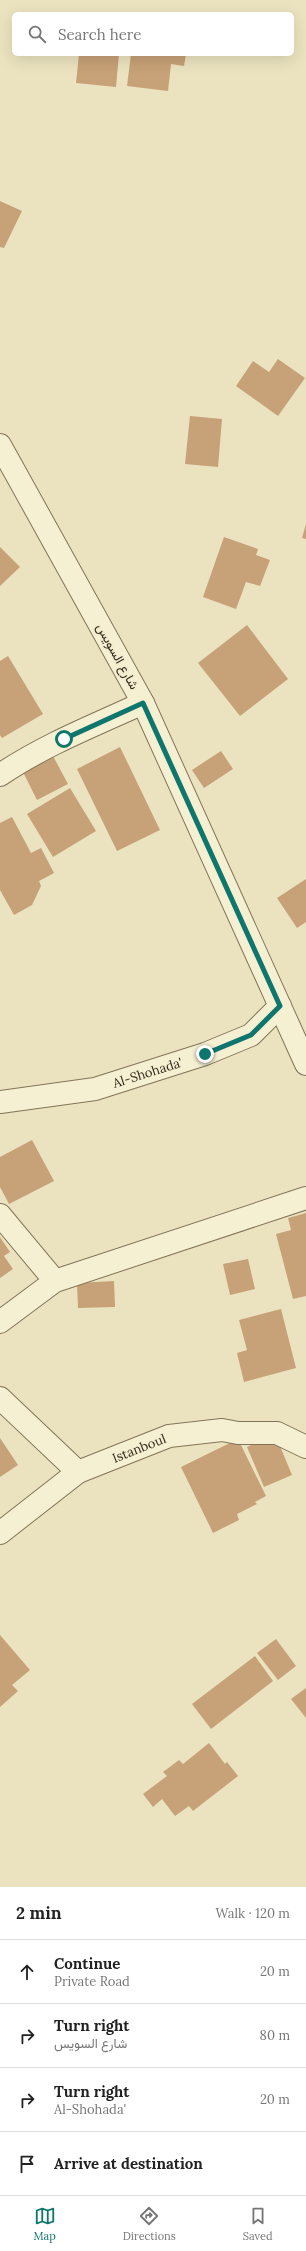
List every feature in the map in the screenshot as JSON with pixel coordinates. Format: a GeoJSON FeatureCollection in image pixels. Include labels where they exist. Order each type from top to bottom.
{"type":"FeatureCollection","features":[{"type":"Feature","properties":{"kind":"street","name":"شارع السويس"},"geometry":{"type":"LineString","coordinates":[[2,455],[143,703],[306,1064]]}},
{"type":"Feature","properties":{"kind":"street"},"geometry":{"type":"LineString","coordinates":[[0,776],[19,762],[64,739],[143,703]]}},
{"type":"Feature","properties":{"kind":"street","name":"Al-Shohada'"},"geometry":{"type":"LineString","coordinates":[[0,1102],[95,1089],[205,1054],[251,1035],[280,1006]]}},
{"type":"Feature","properties":{"kind":"street"},"geometry":{"type":"LineString","coordinates":[[0,1322],[55,1281],[306,1198]]}},
{"type":"Feature","properties":{"kind":"street"},"geometry":{"type":"LineString","coordinates":[[0,1216],[55,1281]]}},
{"type":"Feature","properties":{"kind":"street"},"geometry":{"type":"LineString","coordinates":[[0,1398],[78,1472]]}},
{"type":"Feature","properties":{"kind":"street","name":"Istanboul"},"geometry":{"type":"LineString","coordinates":[[0,1533],[78,1472],[169,1436],[222,1430],[238,1433],[277,1433],[306,1447]]}},
{"type":"Feature","properties":{"kind":"building"},"geometry":{"type":"Polygon","coordinates":[[[79,56],[119,56],[116,87],[76,83],[79,56]]]}},
{"type":"Feature","properties":{"kind":"building"},"geometry":{"type":"Polygon","coordinates":[[[131,56],[186,56],[184,66],[171,64],[168,91],[127,86],[131,56]]]}},
{"type":"Feature","properties":{"kind":"building"},"geometry":{"type":"Polygon","coordinates":[[[0,201],[22,211],[4,248],[0,247],[0,201]]]}},
{"type":"Feature","properties":{"kind":"building"},"geometry":{"type":"Polygon","coordinates":[[[278,359],[305,378],[278,416],[236,386],[253,361],[269,372],[278,359]]]}},
{"type":"Feature","properties":{"kind":"building"},"geometry":{"type":"Polygon","coordinates":[[[190,416],[222,419],[218,467],[185,464],[190,416]]]}},
{"type":"Feature","properties":{"kind":"building"},"geometry":{"type":"Polygon","coordinates":[[[306,524],[306,539],[302,538],[306,524]]]}},
{"type":"Feature","properties":{"kind":"building"},"geometry":{"type":"Polygon","coordinates":[[[224,537],[258,549],[256,555],[270,560],[260,586],[246,582],[236,609],[203,597],[224,537]]]}},
{"type":"Feature","properties":{"kind":"building"},"geometry":{"type":"Polygon","coordinates":[[[0,547],[20,567],[0,586],[0,547]]]}},
{"type":"Feature","properties":{"kind":"building"},"geometry":{"type":"Polygon","coordinates":[[[247,625],[288,679],[240,716],[198,663],[247,625]]]}},
{"type":"Feature","properties":{"kind":"building"},"geometry":{"type":"Polygon","coordinates":[[[8,656],[43,714],[2,738],[0,735],[0,661],[8,656]]]}},
{"type":"Feature","properties":{"kind":"building"},"geometry":{"type":"Polygon","coordinates":[[[120,747],[160,830],[117,851],[77,769],[120,747]]]}},
{"type":"Feature","properties":{"kind":"building"},"geometry":{"type":"Polygon","coordinates":[[[221,751],[233,769],[204,788],[192,770],[221,751]]]}},
{"type":"Feature","properties":{"kind":"building"},"geometry":{"type":"Polygon","coordinates":[[[53,756],[68,784],[37,800],[23,772],[53,756]]]}},
{"type":"Feature","properties":{"kind":"building"},"geometry":{"type":"Polygon","coordinates":[[[70,788],[96,831],[53,857],[27,814],[70,788]]]}},
{"type":"Feature","properties":{"kind":"building"},"geometry":{"type":"Polygon","coordinates":[[[12,817],[31,853],[41,848],[54,873],[39,881],[41,886],[32,905],[14,915],[0,890],[0,823],[12,817]]]}},
{"type":"Feature","properties":{"kind":"building"},"geometry":{"type":"Polygon","coordinates":[[[306,879],[306,922],[297,928],[277,898],[306,879]]]}},
{"type":"Feature","properties":{"kind":"building"},"geometry":{"type":"Polygon","coordinates":[[[32,1140],[54,1181],[9,1204],[0,1187],[0,1157],[32,1140]]]}},
{"type":"Feature","properties":{"kind":"building"},"geometry":{"type":"Polygon","coordinates":[[[306,1213],[306,1296],[293,1299],[276,1234],[291,1230],[288,1218],[306,1213]]]}},
{"type":"Feature","properties":{"kind":"building"},"geometry":{"type":"Polygon","coordinates":[[[0,1237],[10,1252],[4,1256],[13,1269],[0,1278],[0,1237]]]}},
{"type":"Feature","properties":{"kind":"building"},"geometry":{"type":"Polygon","coordinates":[[[248,1259],[255,1289],[230,1295],[223,1264],[248,1259]]]}},
{"type":"Feature","properties":{"kind":"building"},"geometry":{"type":"Polygon","coordinates":[[[114,1281],[115,1307],[78,1308],[77,1283],[114,1281]]]}},
{"type":"Feature","properties":{"kind":"building"},"geometry":{"type":"Polygon","coordinates":[[[281,1309],[296,1368],[244,1382],[237,1353],[247,1350],[239,1320],[281,1309]]]}},
{"type":"Feature","properties":{"kind":"building"},"geometry":{"type":"Polygon","coordinates":[[[275,1434],[292,1475],[264,1487],[247,1447],[275,1434]]]}},
{"type":"Feature","properties":{"kind":"building"},"geometry":{"type":"Polygon","coordinates":[[[0,1438],[18,1465],[0,1477],[0,1438]]]}},
{"type":"Feature","properties":{"kind":"building"},"geometry":{"type":"Polygon","coordinates":[[[238,1439],[266,1496],[255,1502],[257,1504],[237,1514],[239,1520],[213,1533],[181,1467],[238,1439]]]}},
{"type":"Feature","properties":{"kind":"building"},"geometry":{"type":"Polygon","coordinates":[[[0,1635],[30,1670],[12,1685],[18,1691],[0,1707],[0,1635]]]}},
{"type":"Feature","properties":{"kind":"building"},"geometry":{"type":"Polygon","coordinates":[[[276,1639],[296,1666],[278,1680],[257,1653],[276,1639]]]}},
{"type":"Feature","properties":{"kind":"building"},"geometry":{"type":"Polygon","coordinates":[[[255,1656],[273,1681],[211,1729],[192,1704],[255,1656]]]}},
{"type":"Feature","properties":{"kind":"building"},"geometry":{"type":"Polygon","coordinates":[[[306,1688],[306,1718],[291,1699],[306,1688]]]}},
{"type":"Feature","properties":{"kind":"building"},"geometry":{"type":"Polygon","coordinates":[[[209,1743],[225,1764],[227,1762],[238,1776],[193,1811],[189,1806],[175,1816],[162,1799],[153,1807],[143,1794],[167,1776],[163,1772],[179,1760],[183,1764],[209,1743]]]}},
{"type":"Feature","properties":{"kind":"route"},"geometry":{"type":"LineString","coordinates":[[64,739],[143,703],[280,1006],[251,1035],[205,1054]]}}]}
